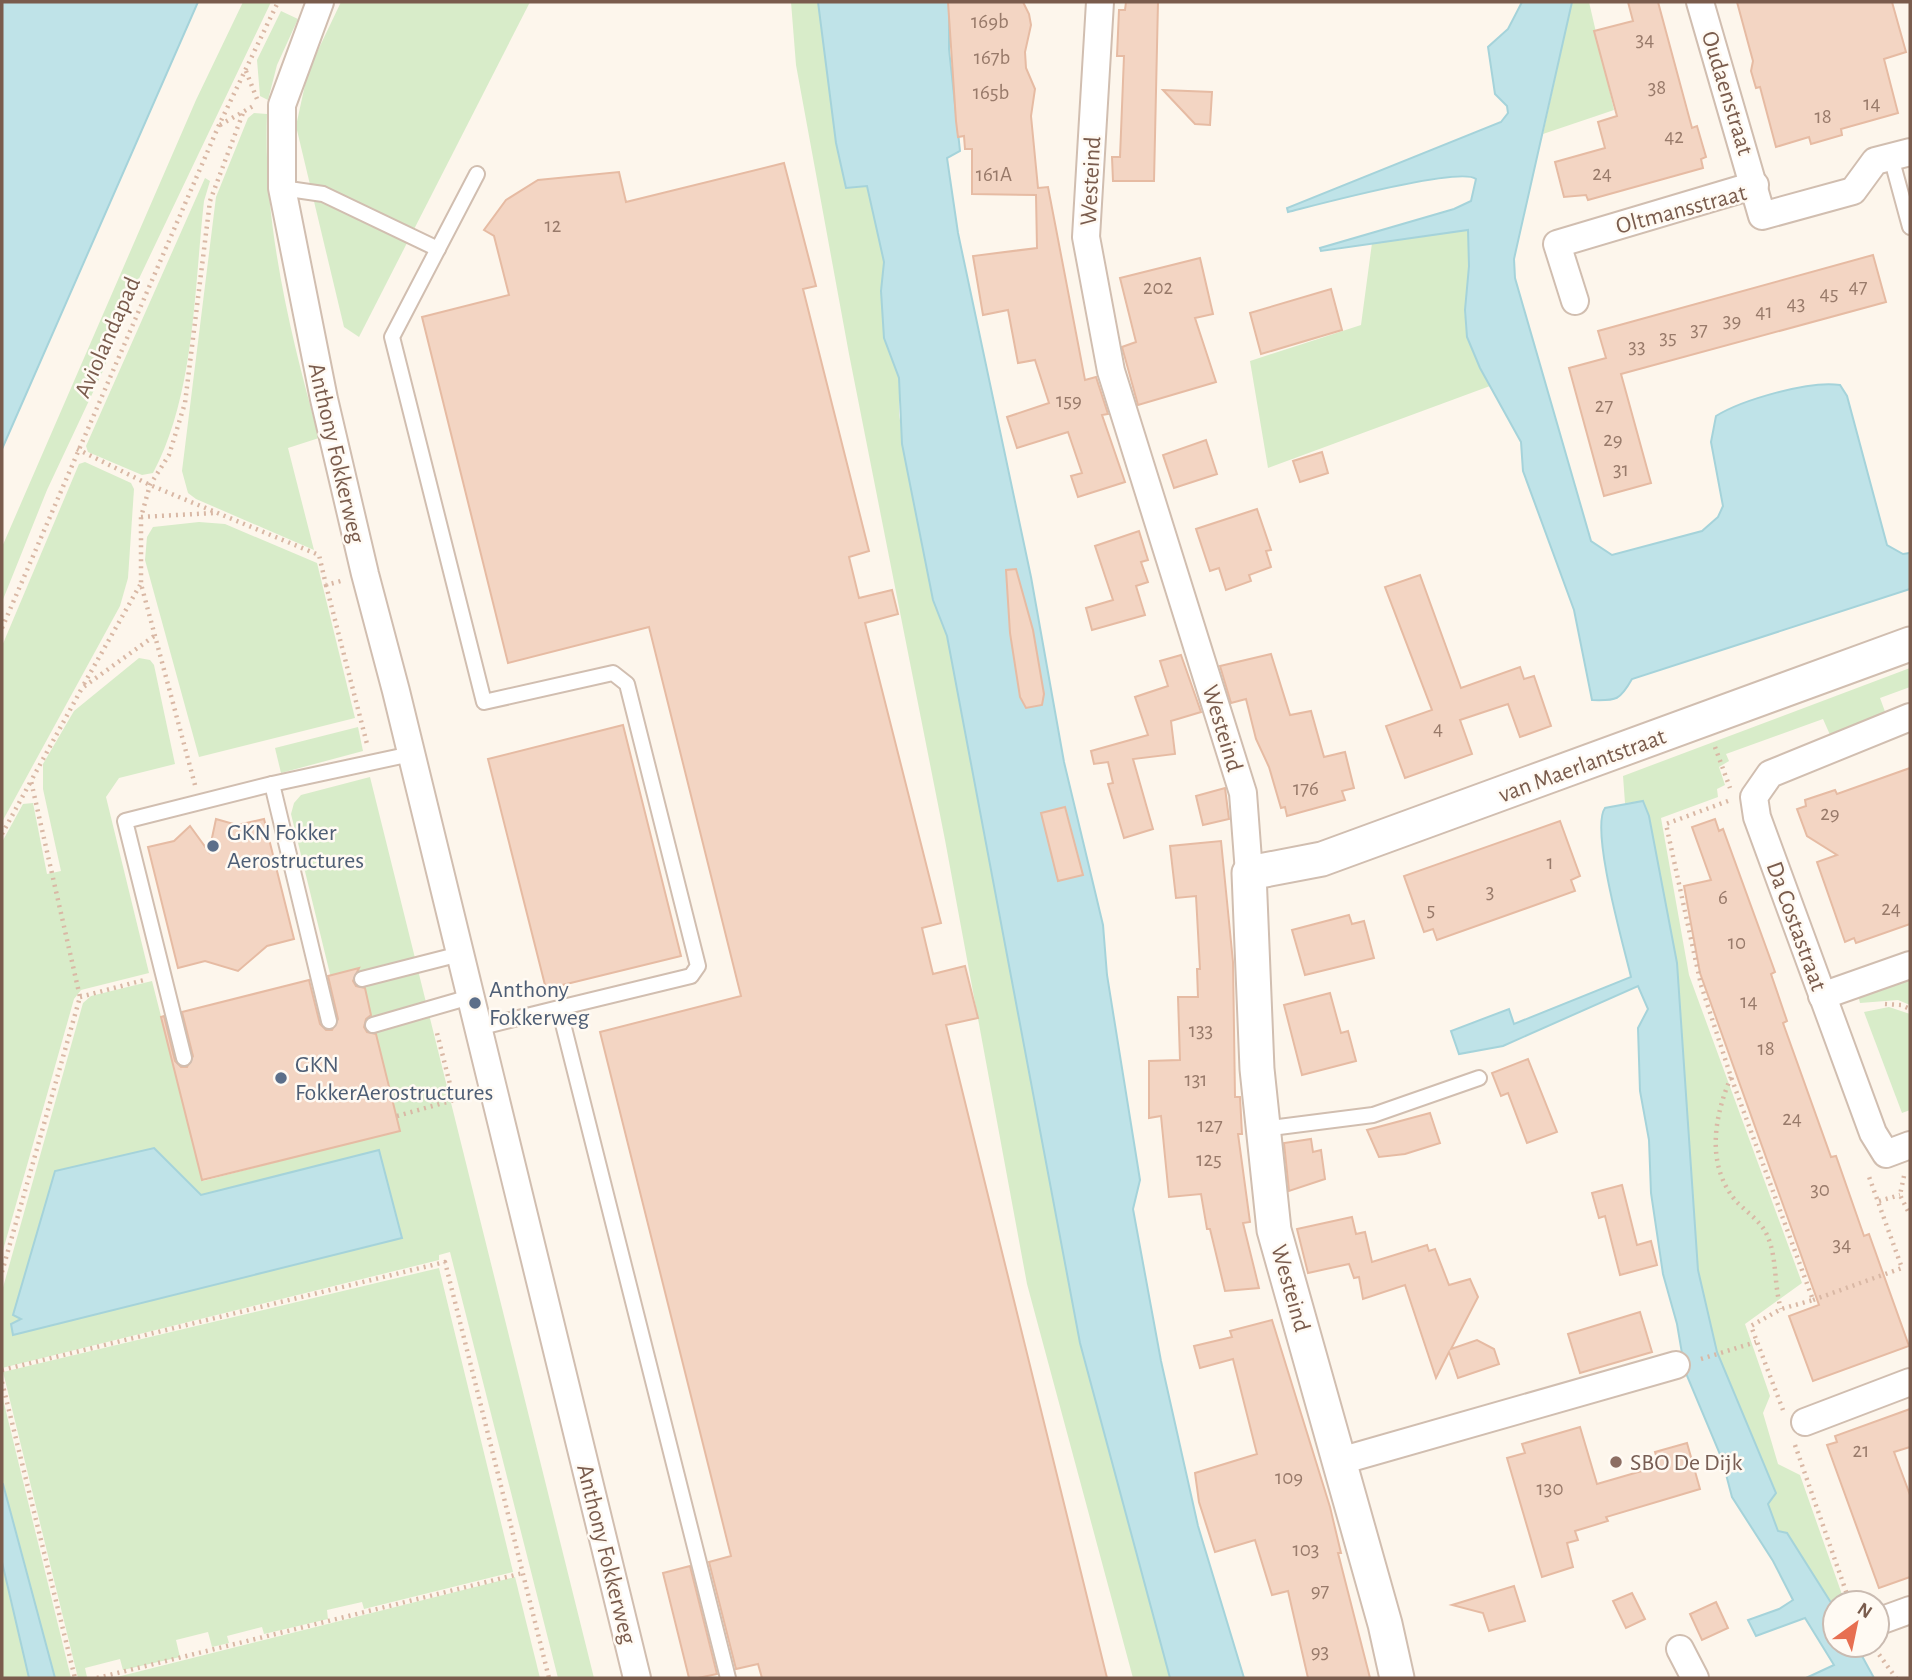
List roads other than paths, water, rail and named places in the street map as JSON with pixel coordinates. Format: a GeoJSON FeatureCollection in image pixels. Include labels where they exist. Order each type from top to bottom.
{"type":"FeatureCollection","features":[{"type":"Feature","properties":{"kind":"street","name":"Anthony Fokkerweg"},"geometry":{"type":"LineString","coordinates":[[320,2],[282,105],[282,188],[293,256],[365,574],[637,1678]]}},
{"type":"Feature","properties":{"kind":"street","name":"Westeind"},"geometry":{"type":"LineString","coordinates":[[1100,2],[1086,237],[1111,371],[1243,793],[1257,1069],[1274,1230],[1340,1461],[1397,1678]]}},
{"type":"Feature","properties":{"kind":"street","name":"Oudaenstraat"},"geometry":{"type":"LineString","coordinates":[[1700,2],[1755,185]]}},
{"type":"Feature","properties":{"kind":"street","name":"Oltmansstraat"},"geometry":{"type":"LineString","coordinates":[[1575,301],[1557,244],[1755,185],[1762,216],[1853,191],[1875,160],[1900,154]]}},
{"type":"Feature","properties":{"kind":"street","name":"van Maerlantstraat"},"geometry":{"type":"LineString","coordinates":[[1249,873],[1322,859],[1910,644]]}},
{"type":"Feature","properties":{"kind":"street","name":"Da Costastraat"},"geometry":{"type":"LineString","coordinates":[[1898,1149],[1873,1133],[1757,817],[1754,797],[1770,774],[1910,717]]}},
{"type":"Feature","properties":{"kind":"street"},"geometry":{"type":"LineString","coordinates":[[1822,996],[1910,965]]}},
{"type":"Feature","properties":{"kind":"street"},"geometry":{"type":"LineString","coordinates":[[1340,1461],[1676,1365]]}},
{"type":"Feature","properties":{"kind":"street"},"geometry":{"type":"LineString","coordinates":[[1797,1425],[1910,1382]]}},
{"type":"Feature","properties":{"kind":"street"},"geometry":{"type":"LineString","coordinates":[[1891,1617],[1910,1610]]}},
{"type":"Feature","properties":{"kind":"street"},"geometry":{"type":"LineString","coordinates":[[1681,1649],[1695,1678]]}},
{"type":"Feature","properties":{"kind":"lane"},"geometry":{"type":"LineString","coordinates":[[1900,154],[1910,227]]}},
{"type":"Feature","properties":{"kind":"lane"},"geometry":{"type":"LineString","coordinates":[[477,174],[392,337],[484,702],[613,673],[627,684],[698,966],[691,976],[478,1028]]}},
{"type":"Feature","properties":{"kind":"lane"},"geometry":{"type":"LineString","coordinates":[[282,188],[323,194],[439,249]]}},
{"type":"Feature","properties":{"kind":"lane"},"geometry":{"type":"LineString","coordinates":[[184,1058],[125,821],[272,784],[411,754]]}},
{"type":"Feature","properties":{"kind":"lane"},"geometry":{"type":"LineString","coordinates":[[272,784],[329,1021]]}},
{"type":"Feature","properties":{"kind":"lane"},"geometry":{"type":"LineString","coordinates":[[362,979],[460,954]]}},
{"type":"Feature","properties":{"kind":"lane"},"geometry":{"type":"LineString","coordinates":[[373,1024],[470,998]]}},
{"type":"Feature","properties":{"kind":"lane"},"geometry":{"type":"LineString","coordinates":[[559,1007],[728,1678]]}},
{"type":"Feature","properties":{"kind":"lane"},"geometry":{"type":"LineString","coordinates":[[1263,1129],[1373,1115],[1479,1078]]}},
{"type":"Feature","properties":{"kind":"water"},"geometry":{"type":"Polygon","coordinates":[[[2,2],[198,2],[2,449],[2,2]]]}},
{"type":"Feature","properties":{"kind":"water"},"geometry":{"type":"Polygon","coordinates":[[[818,2],[949,2],[949,49],[960,151],[947,158],[958,233],[1031,577],[1064,762],[1103,925],[1107,975],[1140,1180],[1133,1209],[1161,1361],[1198,1526],[1244,1678],[1170,1678],[1080,1343],[947,636],[933,600],[902,444],[899,378],[884,338],[881,291],[884,262],[867,186],[846,188],[836,143],[818,2]]]}},
{"type":"Feature","properties":{"kind":"water"},"geometry":{"type":"Polygon","coordinates":[[[1522,2],[1572,2],[1514,259],[1515,278],[1591,541],[1612,555],[1702,531],[1718,517],[1723,506],[1711,442],[1716,416],[1742,404],[1794,388],[1840,385],[1847,396],[1887,545],[1903,554],[1910,553],[1910,589],[1632,679],[1617,698],[1592,700],[1574,610],[1523,471],[1521,442],[1480,368],[1467,337],[1465,310],[1469,266],[1468,230],[1321,251],[1320,248],[1454,209],[1471,201],[1476,179],[1464,176],[1417,182],[1288,212],[1287,208],[1501,122],[1508,113],[1507,106],[1495,94],[1488,47],[1508,29],[1522,2]]]}},
{"type":"Feature","properties":{"kind":"water"},"geometry":{"type":"Polygon","coordinates":[[[1643,801],[1649,816],[1677,963],[1698,1270],[1717,1352],[1776,1493],[1768,1504],[1778,1531],[1787,1533],[1822,1589],[1821,1644],[1805,1618],[1756,1636],[1748,1620],[1779,1609],[1793,1600],[1773,1561],[1732,1497],[1722,1459],[1685,1371],[1677,1324],[1663,1274],[1651,1193],[1649,1140],[1640,1091],[1638,1028],[1648,1009],[1638,986],[1503,1046],[1459,1054],[1451,1031],[1509,1009],[1514,1024],[1631,977],[1605,863],[1602,820],[1605,808],[1643,801]]]}},
{"type":"Feature","properties":{"kind":"water"},"geometry":{"type":"Polygon","coordinates":[[[154,1148],[201,1195],[379,1150],[402,1238],[13,1335],[11,1324],[21,1319],[13,1315],[55,1171],[154,1148]]]}},
{"type":"Feature","properties":{"kind":"water"},"geometry":{"type":"Polygon","coordinates":[[[2,1483],[55,1678],[29,1678],[2,1562],[2,1483]]]}},
{"type":"Feature","properties":{"kind":"water"},"geometry":{"type":"Polygon","coordinates":[[[1830,1659],[1864,1659],[1874,1678],[1806,1678],[1834,1665],[1830,1659]]]}},
{"type":"Feature","properties":{"kind":"place","name":"GKN Fokker Aerostructures"},"geometry":{"type":"Point","coordinates":[213,846]}},
{"type":"Feature","properties":{"kind":"place","name":"Anthony Fokkerweg"},"geometry":{"type":"Point","coordinates":[475,1003]}},
{"type":"Feature","properties":{"kind":"place","name":"GKN FokkerAerostructures"},"geometry":{"type":"Point","coordinates":[281,1078]}},
{"type":"Feature","properties":{"kind":"place","name":"SBO De Dijk"},"geometry":{"type":"Point","coordinates":[1616,1462]}}]}
